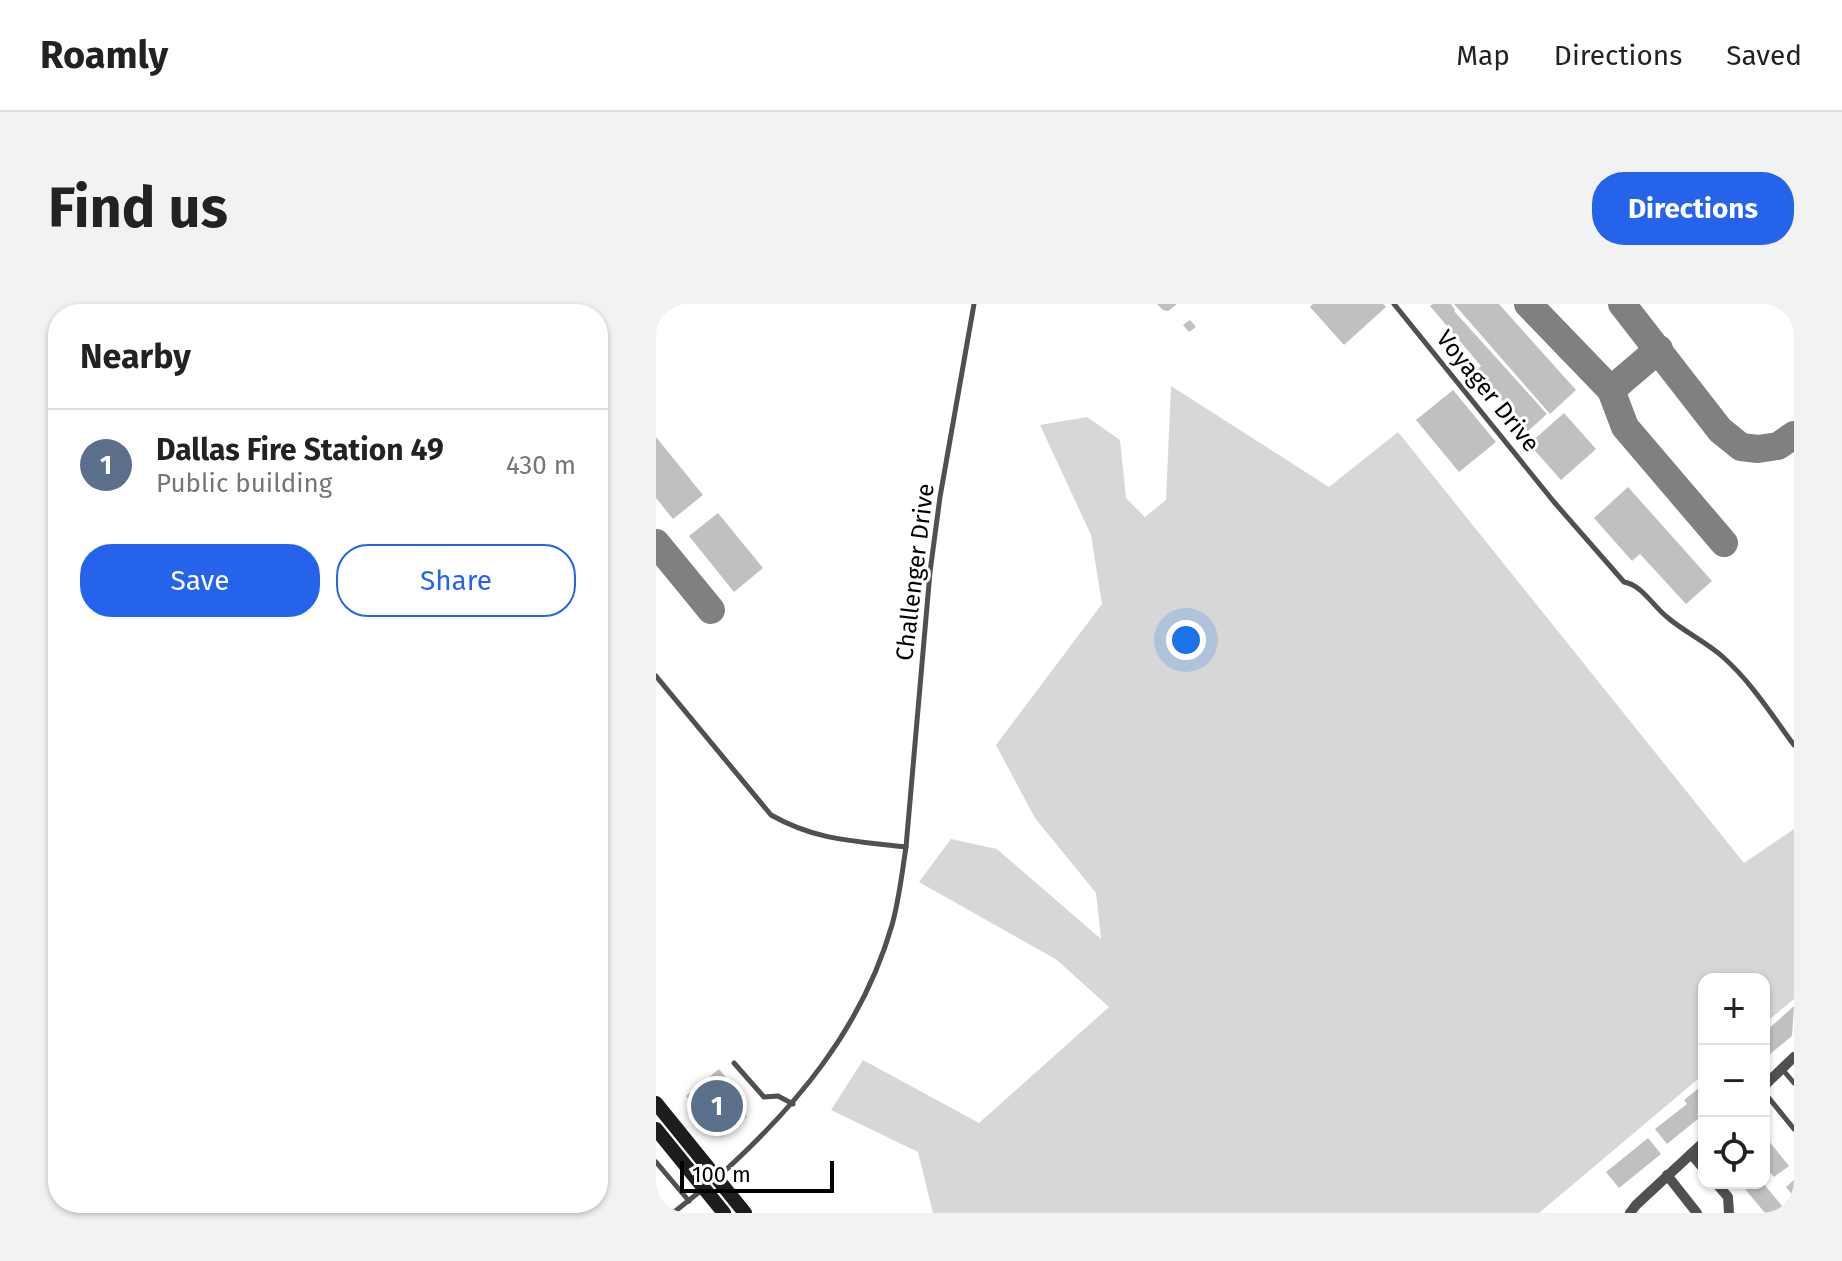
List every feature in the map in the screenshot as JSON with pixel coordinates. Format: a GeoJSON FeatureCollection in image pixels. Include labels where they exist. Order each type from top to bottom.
{"type":"FeatureCollection","features":[{"type":"Feature","properties":{"kind":"main road"},"geometry":{"type":"LineString","coordinates":[[656,1103],[745,1213]]}},
{"type":"Feature","properties":{"kind":"main road"},"geometry":{"type":"LineString","coordinates":[[656,1129],[724,1213]]}},
{"type":"Feature","properties":{"kind":"main road"},"geometry":{"type":"LineString","coordinates":[[704,1189],[717,1178]]}},
{"type":"Feature","properties":{"kind":"street"},"geometry":{"type":"LineString","coordinates":[[1770,1081],[1794,1057]]}},
{"type":"Feature","properties":{"kind":"street"},"geometry":{"type":"LineString","coordinates":[[1630,1213],[1698,1148]]}},
{"type":"Feature","properties":{"kind":"street"},"geometry":{"type":"LineString","coordinates":[[1691,1154],[1698,1162]]}},
{"type":"Feature","properties":{"kind":"street"},"geometry":{"type":"LineString","coordinates":[[1667,1175],[1697,1213]]}},
{"type":"Feature","properties":{"kind":"street"},"geometry":{"type":"LineString","coordinates":[[1721,1189],[1728,1197],[1729,1213]]}},
{"type":"Feature","properties":{"kind":"lane","name":"Challenger Drive"},"geometry":{"type":"LineString","coordinates":[[717,1178],[793,1104],[832,1055],[867,990],[893,921],[906,847],[930,572],[974,304]]}},
{"type":"Feature","properties":{"kind":"lane","name":"Voyager Drive"},"geometry":{"type":"LineString","coordinates":[[1394,304],[1554,502],[1624,582],[1633,583],[1669,619],[1722,656],[1752,685],[1794,745]]}},
{"type":"Feature","properties":{"kind":"lane"},"geometry":{"type":"LineString","coordinates":[[656,676],[771,815],[820,837],[906,847]]}},
{"type":"Feature","properties":{"kind":"lane"},"geometry":{"type":"LineString","coordinates":[[734,1063],[764,1097],[778,1096],[793,1104]]}},
{"type":"Feature","properties":{"kind":"lane"},"geometry":{"type":"LineString","coordinates":[[1783,1069],[1794,1083]]}},
{"type":"Feature","properties":{"kind":"lane"},"geometry":{"type":"LineString","coordinates":[[1770,1099],[1794,1129]]}},
{"type":"Feature","properties":{"kind":"lane"},"geometry":{"type":"LineString","coordinates":[[656,1162],[689,1201]]}},
{"type":"Feature","properties":{"kind":"lane"},"geometry":{"type":"LineString","coordinates":[[673,1213],[704,1189]]}},
{"type":"Feature","properties":{"kind":"shaded area"},"geometry":{"type":"Polygon","coordinates":[[[1171,386],[1329,487],[1398,432],[1744,863],[1794,829],[1794,999],[1770,1019],[1770,973],[1698,973],[1698,1079],[1539,1213],[933,1213],[918,1152],[831,1110],[863,1060],[979,1123],[1109,1007],[1057,960],[919,882],[951,839],[997,849],[1101,939],[1096,893],[1035,818],[996,745],[1102,604],[1091,535],[1040,425],[1087,417],[1120,440],[1126,498],[1145,517],[1166,500],[1171,386]]]}},
{"type":"Feature","properties":{"kind":"building"},"geometry":{"type":"Polygon","coordinates":[[[1157,304],[1177,304],[1168,311],[1157,304]]]}},
{"type":"Feature","properties":{"kind":"building"},"geometry":{"type":"Polygon","coordinates":[[[1313,304],[1383,304],[1386,307],[1344,345],[1310,307],[1313,304]]]}},
{"type":"Feature","properties":{"kind":"building"},"geometry":{"type":"Polygon","coordinates":[[[1451,304],[1547,414],[1526,433],[1507,412],[1510,409],[1476,371],[1481,366],[1430,306],[1451,304]]]}},
{"type":"Feature","properties":{"kind":"building"},"geometry":{"type":"Polygon","coordinates":[[[1454,304],[1499,304],[1576,390],[1550,414],[1454,304]]]}},
{"type":"Feature","properties":{"kind":"building"},"geometry":{"type":"Polygon","coordinates":[[[1190,320],[1196,327],[1189,332],[1183,325],[1190,320]]]}},
{"type":"Feature","properties":{"kind":"building"},"geometry":{"type":"Polygon","coordinates":[[[1453,390],[1496,442],[1459,472],[1416,420],[1453,390]]]}},
{"type":"Feature","properties":{"kind":"building"},"geometry":{"type":"Polygon","coordinates":[[[1564,413],[1596,449],[1561,480],[1529,444],[1564,413]]]}},
{"type":"Feature","properties":{"kind":"building"},"geometry":{"type":"Polygon","coordinates":[[[656,437],[703,495],[673,519],[656,498],[656,437]]]}},
{"type":"Feature","properties":{"kind":"building"},"geometry":{"type":"Polygon","coordinates":[[[1628,487],[1712,581],[1686,604],[1640,554],[1632,561],[1594,518],[1628,487]]]}},
{"type":"Feature","properties":{"kind":"building"},"geometry":{"type":"Polygon","coordinates":[[[718,513],[763,568],[734,592],[689,536],[718,513]]]}},
{"type":"Feature","properties":{"kind":"building"},"geometry":{"type":"Polygon","coordinates":[[[1794,1006],[1792,1036],[1770,1054],[1770,1028],[1794,1006]]]}},
{"type":"Feature","properties":{"kind":"building"},"geometry":{"type":"Polygon","coordinates":[[[719,1069],[732,1085],[725,1090],[747,1117],[722,1137],[686,1096],[719,1069]]]}},
{"type":"Feature","properties":{"kind":"building"},"geometry":{"type":"Polygon","coordinates":[[[1698,1089],[1698,1119],[1667,1144],[1655,1129],[1687,1104],[1684,1100],[1698,1089]]]}},
{"type":"Feature","properties":{"kind":"building"},"geometry":{"type":"Polygon","coordinates":[[[1648,1138],[1661,1154],[1619,1188],[1606,1172],[1648,1138]]]}},
{"type":"Feature","properties":{"kind":"building"},"geometry":{"type":"Polygon","coordinates":[[[1770,1142],[1789,1166],[1774,1177],[1770,1172],[1770,1142]]]}},
{"type":"Feature","properties":{"kind":"building"},"geometry":{"type":"Polygon","coordinates":[[[1794,1180],[1794,1197],[1786,1187],[1794,1180]]]}},
{"type":"Feature","properties":{"kind":"building"},"geometry":{"type":"Polygon","coordinates":[[[1745,1189],[1768,1189],[1783,1207],[1775,1213],[1765,1213],[1745,1189]]]}},
{"type":"Feature","properties":{"kind":"taxiway"},"geometry":{"type":"LineString","coordinates":[[1528,304],[1611,390]]}},
{"type":"Feature","properties":{"kind":"taxiway"},"geometry":{"type":"LineString","coordinates":[[1622,304],[1720,430],[1741,447],[1758,449],[1778,446],[1794,435]]}},
{"type":"Feature","properties":{"kind":"taxiway"},"geometry":{"type":"LineString","coordinates":[[1659,349],[1611,390],[1625,427],[1724,543]]}},
{"type":"Feature","properties":{"kind":"taxiway"},"geometry":{"type":"LineString","coordinates":[[656,543],[711,610]]}},
{"type":"Feature","properties":{"kind":"place","name":"Dallas Fire Station 49"},"geometry":{"type":"Point","coordinates":[717,1106]}}]}
